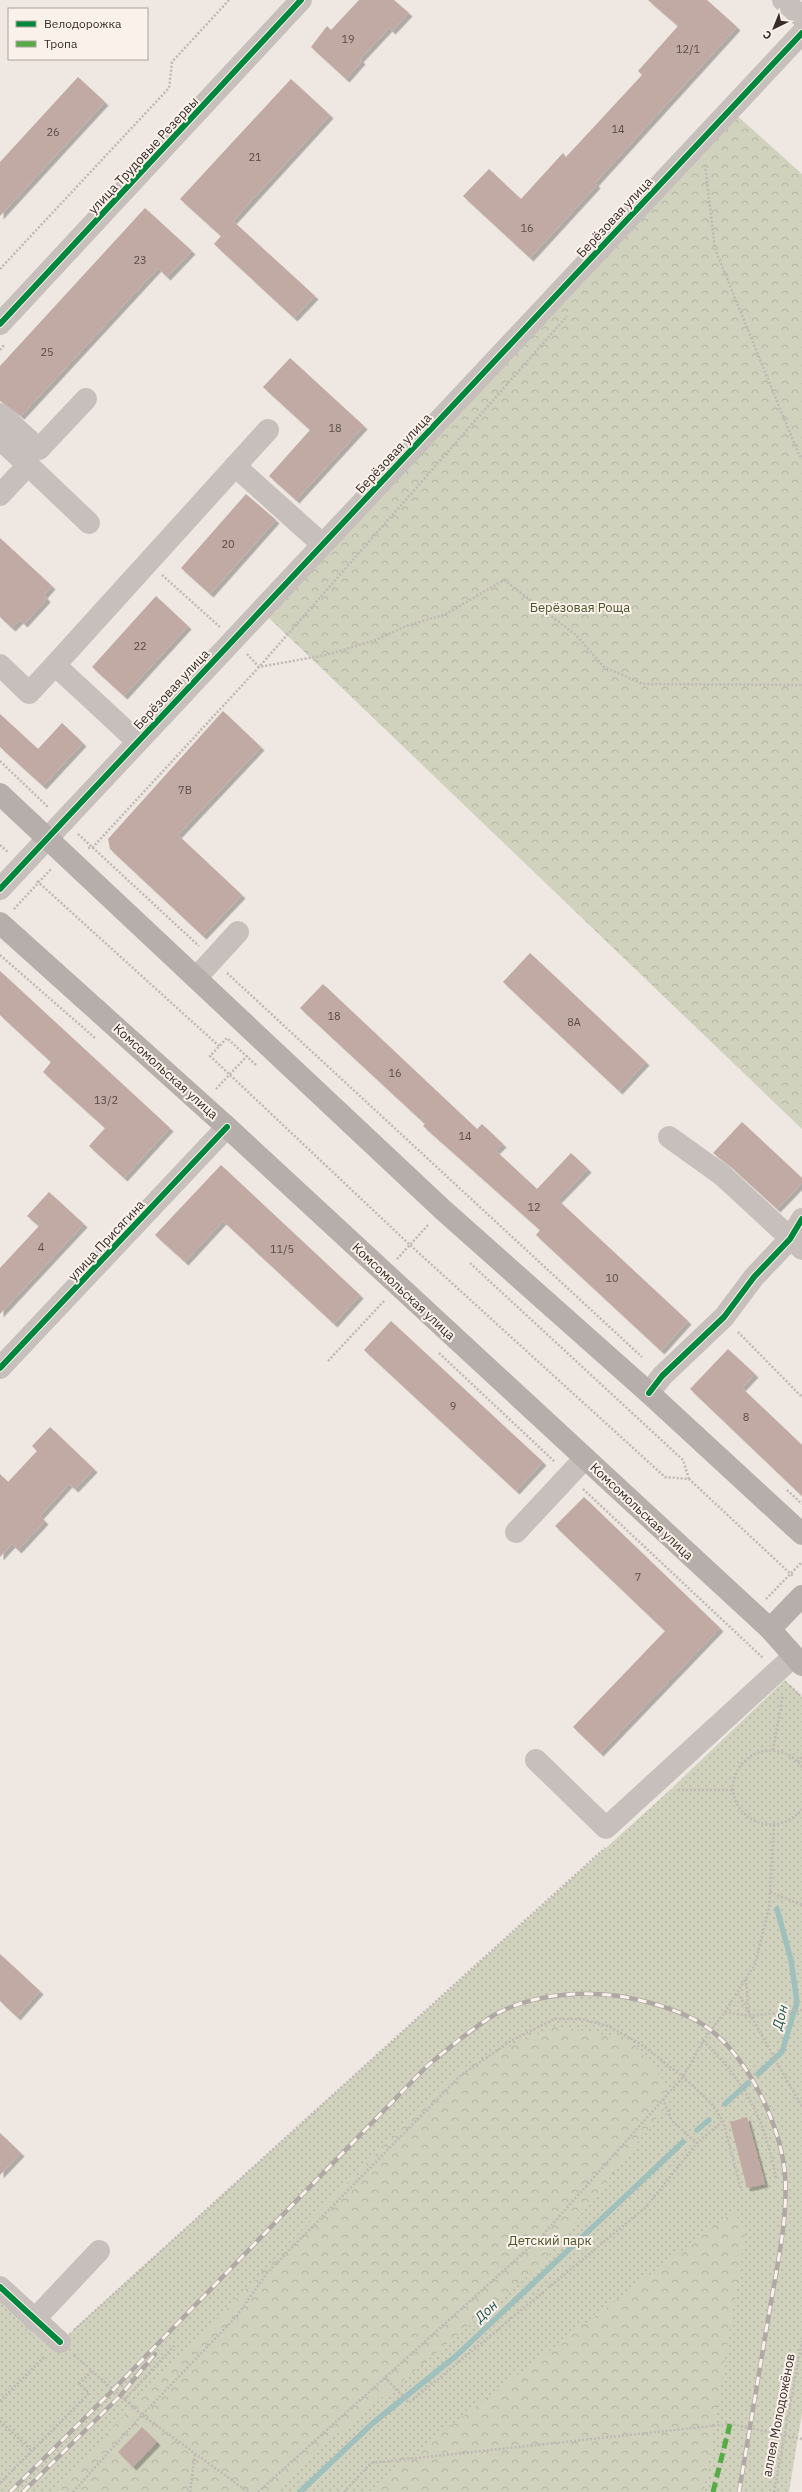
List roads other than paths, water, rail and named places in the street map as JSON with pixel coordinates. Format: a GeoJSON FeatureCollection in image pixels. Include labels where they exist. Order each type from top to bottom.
{"type":"FeatureCollection","features":[{"type":"Feature","properties":{"kind":"main road"},"geometry":{"type":"LineString","coordinates":[[0,794],[442,1209],[649,1393],[802,1534]]}},
{"type":"Feature","properties":{"kind":"main road","name":"Комсомольская улица"},"geometry":{"type":"LineString","coordinates":[[0,923],[227,1127],[770,1629],[798,1660]]}},
{"type":"Feature","properties":{"kind":"main road"},"geometry":{"type":"LineString","coordinates":[[770,1629],[799,1588]]}},
{"type":"Feature","properties":{"kind":"street","name":"улица Трудовые Резервы"},"geometry":{"type":"LineString","coordinates":[[0,324],[301,0]]}},
{"type":"Feature","properties":{"kind":"street"},"geometry":{"type":"LineString","coordinates":[[783,0],[802,17]]}},
{"type":"Feature","properties":{"kind":"street","name":"Берёзовая улица"},"geometry":{"type":"LineString","coordinates":[[0,889],[46,838],[802,33]]}},
{"type":"Feature","properties":{"kind":"street"},"geometry":{"type":"LineString","coordinates":[[0,414],[39,449],[86,400]]}},
{"type":"Feature","properties":{"kind":"street"},"geometry":{"type":"LineString","coordinates":[[0,665],[29,693],[268,430]]}},
{"type":"Feature","properties":{"kind":"street"},"geometry":{"type":"LineString","coordinates":[[0,439],[89,523]]}},
{"type":"Feature","properties":{"kind":"street"},"geometry":{"type":"LineString","coordinates":[[0,495],[28,465]]}},
{"type":"Feature","properties":{"kind":"street"},"geometry":{"type":"LineString","coordinates":[[235,466],[322,544]]}},
{"type":"Feature","properties":{"kind":"street"},"geometry":{"type":"LineString","coordinates":[[55,664],[137,741]]}},
{"type":"Feature","properties":{"kind":"street"},"geometry":{"type":"LineString","coordinates":[[196,978],[238,932]]}},
{"type":"Feature","properties":{"kind":"street","name":"улица Присягина"},"geometry":{"type":"LineString","coordinates":[[0,1368],[227,1127]]}},
{"type":"Feature","properties":{"kind":"street"},"geometry":{"type":"LineString","coordinates":[[669,1137],[722,1175],[796,1244]]}},
{"type":"Feature","properties":{"kind":"street"},"geometry":{"type":"LineString","coordinates":[[649,1393],[662,1376],[724,1317],[754,1277],[796,1244],[802,1219]]}},
{"type":"Feature","properties":{"kind":"street"},"geometry":{"type":"LineString","coordinates":[[516,1532],[585,1458]]}},
{"type":"Feature","properties":{"kind":"street"},"geometry":{"type":"LineString","coordinates":[[536,1760],[606,1828],[798,1660]]}},
{"type":"Feature","properties":{"kind":"street"},"geometry":{"type":"LineString","coordinates":[[34,2320],[99,2252]]}},
{"type":"Feature","properties":{"kind":"street"},"geometry":{"type":"LineString","coordinates":[[0,2287],[34,2320],[60,2342]]}},
{"type":"Feature","properties":{"kind":"waterway","name":"Дон"},"geometry":{"type":"LineString","coordinates":[[758,2074],[782,2052],[797,2002],[791,1960],[777,1909]]}},
{"type":"Feature","properties":{"kind":"waterway","name":"Дон"},"geometry":{"type":"LineString","coordinates":[[725,2104],[748,2083]]}},
{"type":"Feature","properties":{"kind":"waterway","name":"Дон"},"geometry":{"type":"LineString","coordinates":[[697,2130],[709,2120]]}},
{"type":"Feature","properties":{"kind":"waterway","name":"Дон"},"geometry":{"type":"LineString","coordinates":[[300,2492],[373,2423],[456,2356],[683,2142]]}},
{"type":"Feature","properties":{"kind":"railway"},"geometry":{"type":"LineString","coordinates":[[10,2492],[113,2390],[427,2066],[476,2027],[494,2015],[510,2007],[546,1997],[584,1994],[603,1994],[639,2000],[677,2012],[704,2025],[726,2044],[751,2077],[770,2116],[777,2136],[785,2175],[786,2191],[784,2223],[739,2492]]}},
{"type":"Feature","properties":{"kind":"railway"},"geometry":{"type":"LineString","coordinates":[[23,2492],[120,2396],[155,2354]]}},
{"type":"Feature","properties":{"kind":"park label","name":"Берёзовая Роща"},"geometry":{"type":"Point","coordinates":[580,607]}},
{"type":"Feature","properties":{"kind":"park label","name":"Детский парк"},"geometry":{"type":"Point","coordinates":[550,2240]}}]}
